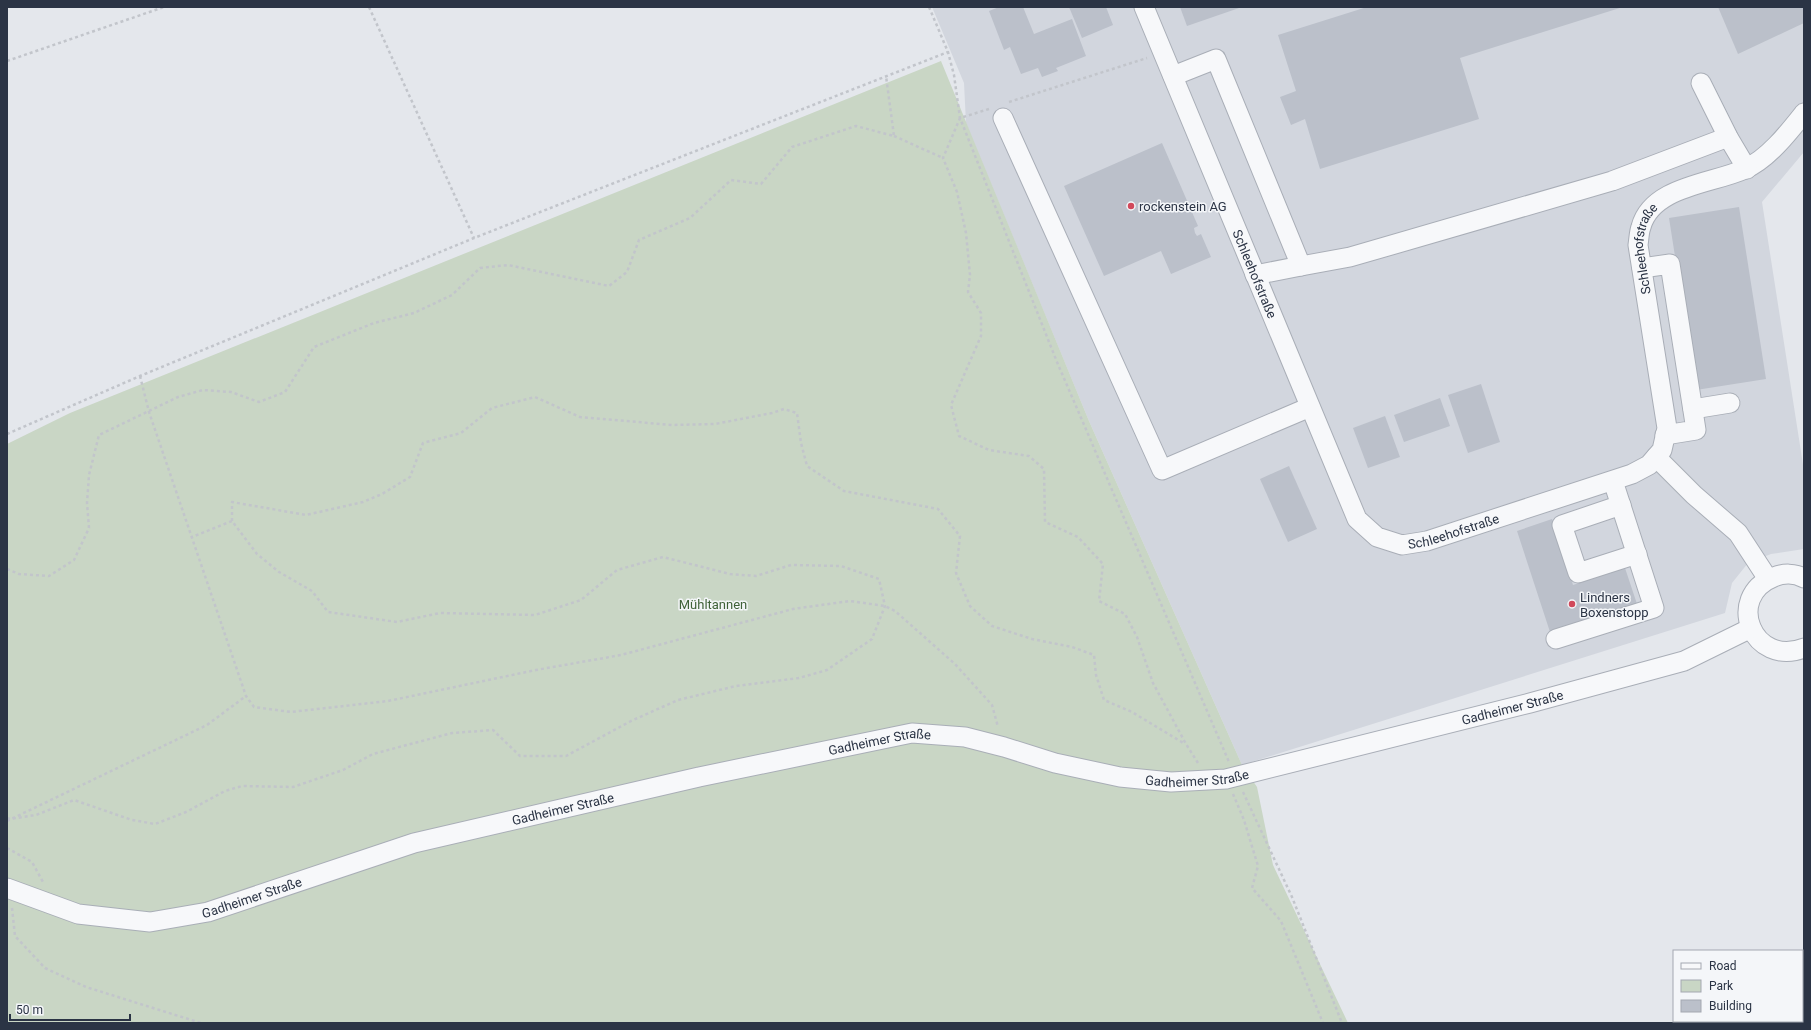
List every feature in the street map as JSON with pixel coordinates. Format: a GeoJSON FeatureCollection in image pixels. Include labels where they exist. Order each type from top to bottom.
{"type":"FeatureCollection","features":[{"type":"Feature","properties":{"kind":"street","name":"Schleehofstraße"},"geometry":{"type":"LineString","coordinates":[[1144,7],[1357,519],[1377,537],[1402,545],[1427,541],[1613,481],[1632,474],[1649,465],[1662,450],[1667,428],[1638,245],[1640,226],[1649,209],[1668,195],[1747,169],[1773,150],[1804,113]]}},
{"type":"Feature","properties":{"kind":"street"},"geometry":{"type":"LineString","coordinates":[[1173,76],[1216,59],[1301,266]]}},
{"type":"Feature","properties":{"kind":"street"},"geometry":{"type":"LineString","coordinates":[[1701,83],[1728,137],[1747,169]]}},
{"type":"Feature","properties":{"kind":"street"},"geometry":{"type":"LineString","coordinates":[[999,110],[1162,470],[1310,407]]}},
{"type":"Feature","properties":{"kind":"street"},"geometry":{"type":"LineString","coordinates":[[1256,275],[1350,257],[1612,181],[1728,137]]}},
{"type":"Feature","properties":{"kind":"street"},"geometry":{"type":"LineString","coordinates":[[1642,268],[1670,264],[1696,430],[1665,435]]}},
{"type":"Feature","properties":{"kind":"street"},"geometry":{"type":"LineString","coordinates":[[1693,409],[1730,403]]}},
{"type":"Feature","properties":{"kind":"street"},"geometry":{"type":"LineString","coordinates":[[1656,456],[1694,495],[1738,533],[1768,579]]}},
{"type":"Feature","properties":{"kind":"street"},"geometry":{"type":"LineString","coordinates":[[1556,639],[1654,608],[1613,481]]}},
{"type":"Feature","properties":{"kind":"street"},"geometry":{"type":"LineString","coordinates":[[1621,505],[1562,525],[1578,573],[1637,554]]}},
{"type":"Feature","properties":{"kind":"street"},"geometry":{"type":"LineString","coordinates":[[1804,578],[1790,574],[1778,575],[1768,579],[1759,586],[1752,595],[1748,606],[1748,617],[1751,628],[1756,637],[1764,645],[1774,650],[1785,652],[1796,651],[1804,648]]}},
{"type":"Feature","properties":{"kind":"street","name":"Gadheimer Straße"},"geometry":{"type":"LineString","coordinates":[[9,889],[78,914],[150,922],[208,912],[414,843],[691,778],[912,733],[965,738],[1004,747],[1055,763],[1120,777],[1171,782],[1231,778],[1684,661],[1751,628]]}},
{"type":"Feature","properties":{"kind":"path"},"geometry":{"type":"LineString","coordinates":[[7,61],[164,7]]}},
{"type":"Feature","properties":{"kind":"path"},"geometry":{"type":"LineString","coordinates":[[368,7],[474,238]]}},
{"type":"Feature","properties":{"kind":"path"},"geometry":{"type":"LineString","coordinates":[[929,7],[948,52],[954,75],[960,118],[1057,362],[1231,778],[1292,897],[1342,1023]]}},
{"type":"Feature","properties":{"kind":"path"},"geometry":{"type":"LineString","coordinates":[[7,434],[140,376],[474,238],[948,52]]}},
{"type":"Feature","properties":{"kind":"path"},"geometry":{"type":"LineString","coordinates":[[960,118],[999,110],[1163,52]]}},
{"type":"Feature","properties":{"kind":"path"},"geometry":{"type":"LineString","coordinates":[[886,76],[894,136]]}},
{"type":"Feature","properties":{"kind":"path"},"geometry":{"type":"LineString","coordinates":[[943,158],[960,118]]}},
{"type":"Feature","properties":{"kind":"path"},"geometry":{"type":"LineString","coordinates":[[7,569],[19,574],[49,576],[74,560],[89,528],[87,503],[89,475],[99,435],[178,397],[203,390],[231,392],[259,402],[285,392],[314,347],[374,323],[414,313],[452,295],[480,268],[508,265],[609,286],[627,272],[639,240],[690,218],[731,180],[761,184],[792,147],[856,126],[894,136],[943,158],[957,192],[966,234],[970,275],[968,292],[980,313],[981,336],[951,405],[959,436],[989,450],[1029,456],[1044,468],[1045,522],[1078,537],[1102,564],[1099,601],[1125,614],[1137,637],[1153,683],[1186,744],[1197,762],[1203,766]]}},
{"type":"Feature","properties":{"kind":"path"},"geometry":{"type":"LineString","coordinates":[[140,376],[149,412],[246,696],[254,706],[291,712],[388,701],[536,670],[621,655],[793,610],[850,601],[885,606],[895,610],[955,664],[992,705],[1004,747]]}},
{"type":"Feature","properties":{"kind":"path"},"geometry":{"type":"LineString","coordinates":[[8,819],[36,814],[74,800],[132,820],[155,824],[186,812],[225,791],[242,786],[293,786],[343,770],[373,754],[452,733],[493,730],[520,756],[566,756],[631,721],[678,700],[736,686],[799,678],[827,670],[872,639],[885,606],[878,579],[841,566],[790,566],[756,576],[730,574],[663,557],[617,570],[581,600],[536,615],[440,613],[397,622],[328,612],[312,591],[279,572],[257,554],[232,522],[232,502],[306,515],[363,502],[382,494],[410,477],[423,443],[461,433],[492,408],[535,397],[580,417],[672,425],[715,424],[784,409],[797,413],[800,443],[807,466],[844,491],[938,509],[960,536],[956,573],[970,606],[992,626],[1032,639],[1072,647],[1094,655],[1096,676],[1104,700],[1132,712],[1186,744]]}},
{"type":"Feature","properties":{"kind":"path"},"geometry":{"type":"LineString","coordinates":[[192,537],[232,522]]}},
{"type":"Feature","properties":{"kind":"path"},"geometry":{"type":"LineString","coordinates":[[8,819],[206,725],[246,696]]}},
{"type":"Feature","properties":{"kind":"path"},"geometry":{"type":"LineString","coordinates":[[1231,778],[1258,866],[1252,888],[1281,922],[1323,1023]]}},
{"type":"Feature","properties":{"kind":"path"},"geometry":{"type":"LineString","coordinates":[[7,848],[32,862],[44,885]]}},
{"type":"Feature","properties":{"kind":"path"},"geometry":{"type":"LineString","coordinates":[[9,889],[15,936],[45,968],[86,987],[201,1023]]}},
{"type":"Feature","properties":{"kind":"shaded area"},"geometry":{"type":"Polygon","coordinates":[[[932,7],[1804,7],[1804,152],[1762,202],[1804,471],[1804,549],[1771,554],[1748,563],[1732,583],[1725,613],[1242,765],[1089,421],[966,123],[964,83],[932,7]]]}},
{"type":"Feature","properties":{"kind":"green space","name":"Mühltannen"},"geometry":{"type":"Polygon","coordinates":[[[941,61],[1089,421],[1242,765],[1257,787],[1273,865],[1348,1023],[7,1023],[7,444],[70,413],[941,61]]]}},
{"type":"Feature","properties":{"kind":"building"},"geometry":{"type":"Polygon","coordinates":[[[999,7],[1023,7],[1034,34],[1072,19],[1086,56],[1056,68],[1058,71],[1042,77],[1038,68],[1021,74],[1010,47],[1004,50],[989,11],[999,7]]]}},
{"type":"Feature","properties":{"kind":"building"},"geometry":{"type":"Polygon","coordinates":[[[1069,7],[1106,7],[1113,25],[1082,38],[1069,7]]]}},
{"type":"Feature","properties":{"kind":"building"},"geometry":{"type":"Polygon","coordinates":[[[1180,7],[1242,7],[1187,26],[1180,7]]]}},
{"type":"Feature","properties":{"kind":"building"},"geometry":{"type":"Polygon","coordinates":[[[1367,7],[1623,7],[1460,58],[1479,119],[1320,169],[1305,119],[1291,125],[1280,97],[1296,91],[1278,35],[1367,7]]]}},
{"type":"Feature","properties":{"kind":"building"},"geometry":{"type":"Polygon","coordinates":[[[1718,7],[1804,7],[1804,23],[1738,54],[1718,7]]]}},
{"type":"Feature","properties":{"kind":"building","name":"rockenstein AG"},"geometry":{"type":"Polygon","coordinates":[[[1162,143],[1198,226],[1194,228],[1195,233],[1197,236],[1201,234],[1211,257],[1171,274],[1161,251],[1104,276],[1064,186],[1162,143]]]}},
{"type":"Feature","properties":{"kind":"building"},"geometry":{"type":"Polygon","coordinates":[[[1739,207],[1766,379],[1696,390],[1669,218],[1739,207]]]}},
{"type":"Feature","properties":{"kind":"building"},"geometry":{"type":"Polygon","coordinates":[[[1481,384],[1500,442],[1468,453],[1448,395],[1481,384]]]}},
{"type":"Feature","properties":{"kind":"building"},"geometry":{"type":"Polygon","coordinates":[[[1440,398],[1450,426],[1404,442],[1394,415],[1440,398]]]}},
{"type":"Feature","properties":{"kind":"building"},"geometry":{"type":"Polygon","coordinates":[[[1385,416],[1400,457],[1368,468],[1353,428],[1385,416]]]}},
{"type":"Feature","properties":{"kind":"building"},"geometry":{"type":"Polygon","coordinates":[[[1289,466],[1317,529],[1288,542],[1260,479],[1289,466]]]}},
{"type":"Feature","properties":{"kind":"building"},"geometry":{"type":"Polygon","coordinates":[[[1552,519],[1573,585],[1625,568],[1637,604],[1550,632],[1517,531],[1552,519]]]}},
{"type":"Feature","properties":{"kind":"place","name":"rockenstein AG"},"geometry":{"type":"Point","coordinates":[1131,206]}},
{"type":"Feature","properties":{"kind":"place","name":"Lindners Boxenstopp"},"geometry":{"type":"Point","coordinates":[1572,604]}}]}
